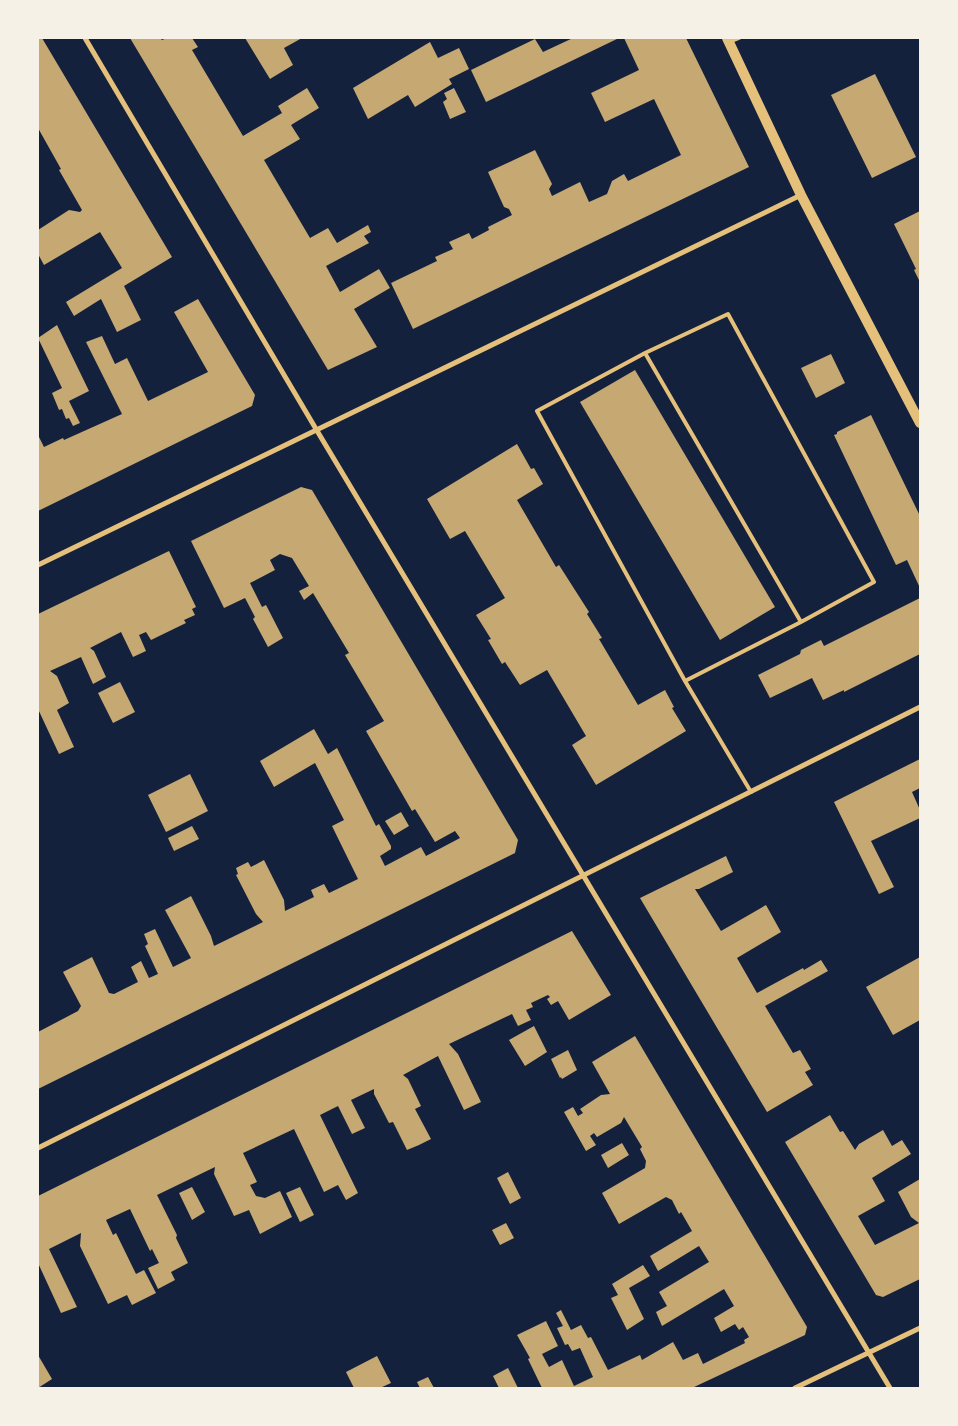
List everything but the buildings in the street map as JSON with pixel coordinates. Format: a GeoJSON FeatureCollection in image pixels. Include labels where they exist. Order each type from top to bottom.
{"type":"FeatureCollection","features":[{"type":"Feature","properties":{"kind":"main road"},"geometry":{"type":"LineString","coordinates":[[732,39],[801,194],[920,423]]}},
{"type":"Feature","properties":{"kind":"street"},"geometry":{"type":"LineString","coordinates":[[85,38],[316,429],[890,1388]]}},
{"type":"Feature","properties":{"kind":"street"},"geometry":{"type":"LineString","coordinates":[[38,565],[801,194]]}},
{"type":"Feature","properties":{"kind":"street"},"geometry":{"type":"LineString","coordinates":[[38,1148],[920,707]]}},
{"type":"Feature","properties":{"kind":"street"},"geometry":{"type":"LineString","coordinates":[[795,1388],[920,1328]]}},
{"type":"Feature","properties":{"kind":"lane"},"geometry":{"type":"LineString","coordinates":[[685,681],[801,622],[874,582],[728,314],[645,353],[537,411],[685,681],[751,792]]}},
{"type":"Feature","properties":{"kind":"lane"},"geometry":{"type":"LineString","coordinates":[[645,353],[801,622]]}}]}
